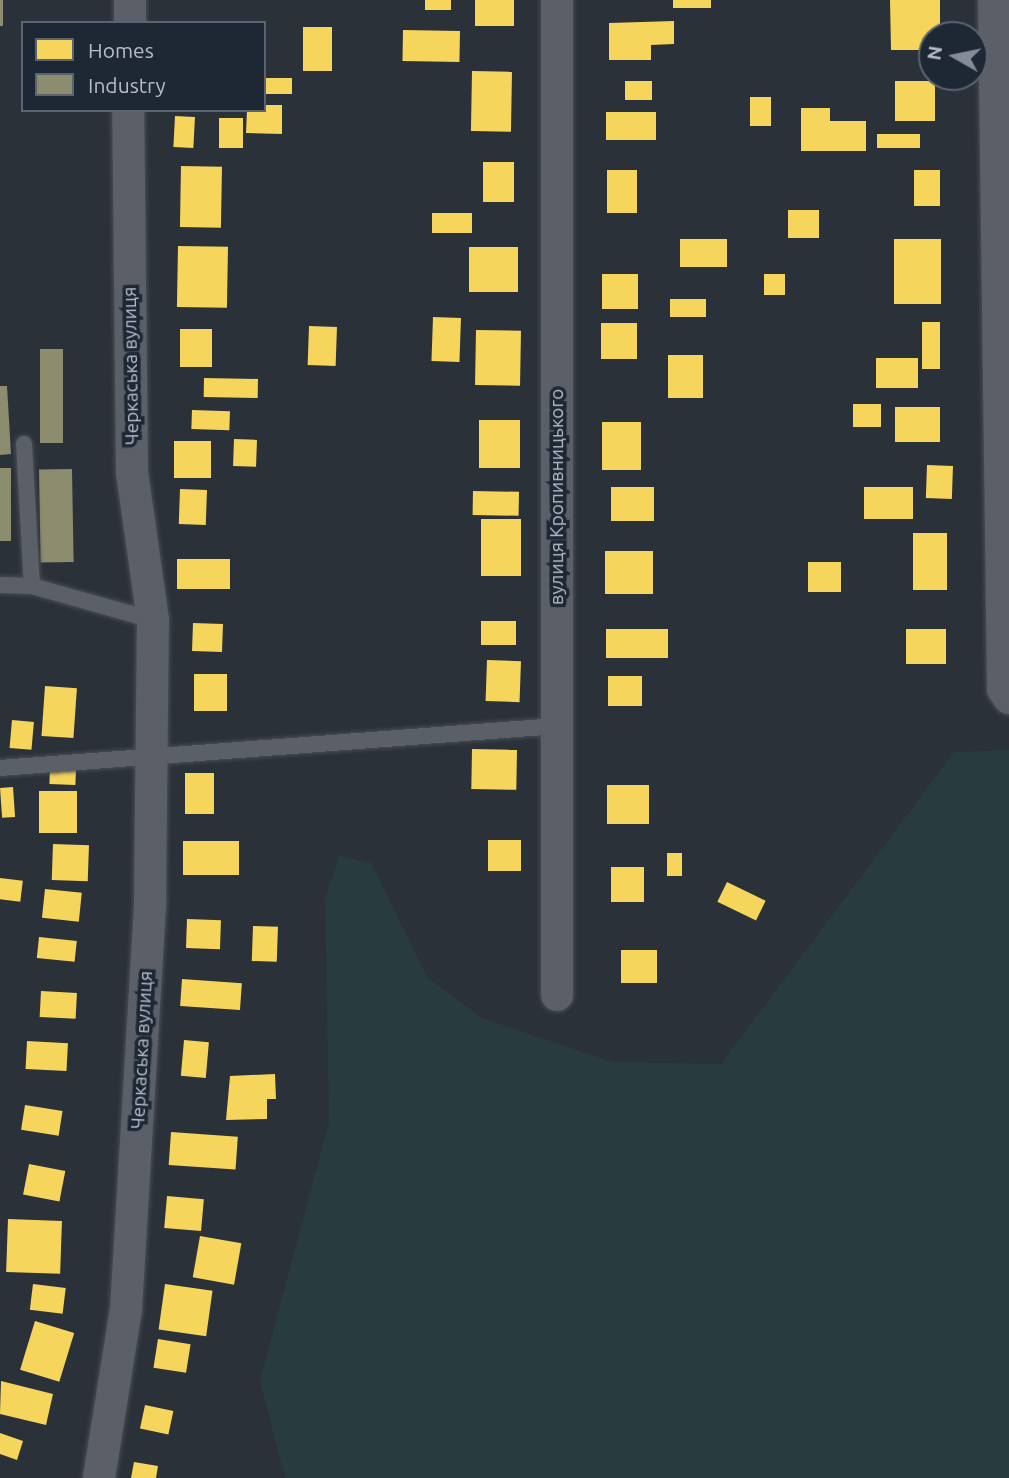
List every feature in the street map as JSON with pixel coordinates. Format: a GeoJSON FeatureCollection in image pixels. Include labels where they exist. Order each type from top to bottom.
{"type":"FeatureCollection","features":[{"type":"Feature","properties":{"kind":"street"},"geometry":{"type":"LineString","coordinates":[[130,0],[130,21]]}},
{"type":"Feature","properties":{"kind":"street","name":"вулиця Кропивницького"},"geometry":{"type":"LineString","coordinates":[[556,0],[557,995]]}},
{"type":"Feature","properties":{"kind":"street"},"geometry":{"type":"LineString","coordinates":[[994,0],[1006,693]]}},
{"type":"Feature","properties":{"kind":"street","name":"Черкаська вулиця"},"geometry":{"type":"LineString","coordinates":[[99,1478],[126,1310],[150,901],[153,620],[132,472],[128,112]]}},
{"type":"Feature","properties":{"kind":"lane"},"geometry":{"type":"LineString","coordinates":[[23,443],[32,586]]}},
{"type":"Feature","properties":{"kind":"lane"},"geometry":{"type":"LineString","coordinates":[[0,585],[32,586],[153,620]]}},
{"type":"Feature","properties":{"kind":"lane"},"geometry":{"type":"LineString","coordinates":[[0,768],[557,726]]}},
{"type":"Feature","properties":{"kind":"green space"},"geometry":{"type":"Polygon","coordinates":[[[1009,750],[1009,1478],[285,1478],[260,1381],[329,1122],[325,898],[339,856],[371,863],[428,978],[482,1018],[613,1062],[721,1064],[954,752],[1009,750]]]}},
{"type":"Feature","properties":{"kind":"building: Homes"},"geometry":{"type":"Polygon","coordinates":[[[425,0],[451,0],[451,10],[425,10],[425,0]]]}},
{"type":"Feature","properties":{"kind":"building: Homes"},"geometry":{"type":"Polygon","coordinates":[[[475,0],[514,0],[514,26],[475,26],[475,0]]]}},
{"type":"Feature","properties":{"kind":"building: Homes"},"geometry":{"type":"Polygon","coordinates":[[[673,0],[711,0],[711,8],[673,8],[673,0]]]}},
{"type":"Feature","properties":{"kind":"building: Homes"},"geometry":{"type":"Polygon","coordinates":[[[890,0],[940,0],[940,21],[918,21],[918,50],[891,50],[890,0]]]}},
{"type":"Feature","properties":{"kind":"building: Homes"},"geometry":{"type":"Polygon","coordinates":[[[674,21],[674,44],[651,45],[651,60],[609,60],[609,23],[674,21]]]}},
{"type":"Feature","properties":{"kind":"building: Homes"},"geometry":{"type":"Polygon","coordinates":[[[303,27],[332,27],[332,71],[303,71],[303,27]]]}},
{"type":"Feature","properties":{"kind":"building: Homes"},"geometry":{"type":"Polygon","coordinates":[[[403,30],[460,31],[459,62],[402,61],[403,30]]]}},
{"type":"Feature","properties":{"kind":"building: Homes"},"geometry":{"type":"Polygon","coordinates":[[[472,71],[512,72],[511,132],[471,131],[472,71]]]}},
{"type":"Feature","properties":{"kind":"building: Homes"},"geometry":{"type":"Polygon","coordinates":[[[266,78],[292,78],[292,94],[266,94],[266,78]]]}},
{"type":"Feature","properties":{"kind":"building: Homes"},"geometry":{"type":"Polygon","coordinates":[[[625,81],[652,81],[652,100],[625,100],[625,81]]]}},
{"type":"Feature","properties":{"kind":"building: Homes"},"geometry":{"type":"Polygon","coordinates":[[[895,81],[918,81],[918,91],[935,91],[935,121],[895,121],[895,81]]]}},
{"type":"Feature","properties":{"kind":"building: Homes"},"geometry":{"type":"Polygon","coordinates":[[[750,97],[771,97],[771,126],[750,126],[750,97]]]}},
{"type":"Feature","properties":{"kind":"building: Homes"},"geometry":{"type":"Polygon","coordinates":[[[266,105],[282,105],[282,134],[246,133],[247,112],[266,112],[266,105]]]}},
{"type":"Feature","properties":{"kind":"building: Homes"},"geometry":{"type":"Polygon","coordinates":[[[801,108],[830,108],[830,121],[866,121],[866,151],[801,151],[801,108]]]}},
{"type":"Feature","properties":{"kind":"building: Homes"},"geometry":{"type":"Polygon","coordinates":[[[606,112],[656,112],[656,140],[606,140],[606,112]]]}},
{"type":"Feature","properties":{"kind":"building: Homes"},"geometry":{"type":"Polygon","coordinates":[[[175,116],[195,117],[193,148],[173,147],[175,116]]]}},
{"type":"Feature","properties":{"kind":"building: Homes"},"geometry":{"type":"Polygon","coordinates":[[[219,118],[243,118],[243,148],[219,148],[219,118]]]}},
{"type":"Feature","properties":{"kind":"building: Homes"},"geometry":{"type":"Polygon","coordinates":[[[877,134],[920,134],[920,148],[877,148],[877,134]]]}},
{"type":"Feature","properties":{"kind":"building: Homes"},"geometry":{"type":"Polygon","coordinates":[[[483,162],[514,162],[514,202],[483,202],[483,162]]]}},
{"type":"Feature","properties":{"kind":"building: Homes"},"geometry":{"type":"Polygon","coordinates":[[[181,166],[222,167],[221,228],[180,227],[181,166]]]}},
{"type":"Feature","properties":{"kind":"building: Homes"},"geometry":{"type":"Polygon","coordinates":[[[607,170],[637,170],[637,213],[607,213],[607,170]]]}},
{"type":"Feature","properties":{"kind":"building: Homes"},"geometry":{"type":"Polygon","coordinates":[[[914,170],[940,170],[940,206],[914,206],[914,170]]]}},
{"type":"Feature","properties":{"kind":"building: Homes"},"geometry":{"type":"Polygon","coordinates":[[[788,210],[819,210],[819,238],[788,238],[788,210]]]}},
{"type":"Feature","properties":{"kind":"building: Homes"},"geometry":{"type":"Polygon","coordinates":[[[432,213],[472,213],[472,233],[432,233],[432,213]]]}},
{"type":"Feature","properties":{"kind":"building: Homes"},"geometry":{"type":"Polygon","coordinates":[[[680,239],[727,239],[727,267],[680,267],[680,239]]]}},
{"type":"Feature","properties":{"kind":"building: Homes"},"geometry":{"type":"Polygon","coordinates":[[[894,239],[941,239],[941,304],[894,304],[894,239]]]}},
{"type":"Feature","properties":{"kind":"building: Homes"},"geometry":{"type":"Polygon","coordinates":[[[178,246],[228,247],[227,308],[177,307],[178,246]]]}},
{"type":"Feature","properties":{"kind":"building: Homes"},"geometry":{"type":"Polygon","coordinates":[[[469,247],[518,247],[518,292],[469,292],[469,247]]]}},
{"type":"Feature","properties":{"kind":"building: Homes"},"geometry":{"type":"Polygon","coordinates":[[[602,274],[638,274],[638,309],[602,309],[602,274]]]}},
{"type":"Feature","properties":{"kind":"building: Homes"},"geometry":{"type":"Polygon","coordinates":[[[764,274],[785,274],[785,295],[764,295],[764,274]]]}},
{"type":"Feature","properties":{"kind":"building: Homes"},"geometry":{"type":"Polygon","coordinates":[[[670,299],[706,299],[706,317],[670,317],[670,299]]]}},
{"type":"Feature","properties":{"kind":"building: Homes"},"geometry":{"type":"Polygon","coordinates":[[[433,317],[461,318],[459,362],[431,361],[433,317]]]}},
{"type":"Feature","properties":{"kind":"building: Homes"},"geometry":{"type":"Polygon","coordinates":[[[922,322],[940,322],[940,369],[922,369],[922,322]]]}},
{"type":"Feature","properties":{"kind":"building: Homes"},"geometry":{"type":"Polygon","coordinates":[[[601,323],[637,323],[637,359],[601,359],[601,323]]]}},
{"type":"Feature","properties":{"kind":"building: Homes"},"geometry":{"type":"Polygon","coordinates":[[[309,326],[337,327],[336,366],[308,365],[309,326]]]}},
{"type":"Feature","properties":{"kind":"building: Homes"},"geometry":{"type":"Polygon","coordinates":[[[180,329],[212,329],[212,367],[180,367],[180,329]]]}},
{"type":"Feature","properties":{"kind":"building: Homes"},"geometry":{"type":"Polygon","coordinates":[[[476,330],[521,331],[520,386],[475,385],[476,330]]]}},
{"type":"Feature","properties":{"kind":"building: Homes"},"geometry":{"type":"Polygon","coordinates":[[[668,355],[703,355],[703,398],[668,398],[668,355]]]}},
{"type":"Feature","properties":{"kind":"building: Homes"},"geometry":{"type":"Polygon","coordinates":[[[876,358],[918,358],[918,388],[876,388],[876,358]]]}},
{"type":"Feature","properties":{"kind":"building: Homes"},"geometry":{"type":"Polygon","coordinates":[[[204,378],[258,379],[258,398],[204,397],[204,378]]]}},
{"type":"Feature","properties":{"kind":"building: Homes"},"geometry":{"type":"Polygon","coordinates":[[[853,404],[881,404],[881,427],[853,427],[853,404]]]}},
{"type":"Feature","properties":{"kind":"building: Homes"},"geometry":{"type":"Polygon","coordinates":[[[895,407],[940,407],[940,442],[895,442],[895,407]]]}},
{"type":"Feature","properties":{"kind":"building: Homes"},"geometry":{"type":"Polygon","coordinates":[[[192,410],[230,411],[229,430],[191,429],[192,410]]]}},
{"type":"Feature","properties":{"kind":"building: Homes"},"geometry":{"type":"Polygon","coordinates":[[[479,420],[520,420],[520,468],[479,468],[479,420]]]}},
{"type":"Feature","properties":{"kind":"building: Homes"},"geometry":{"type":"Polygon","coordinates":[[[602,422],[641,422],[641,470],[602,470],[602,422]]]}},
{"type":"Feature","properties":{"kind":"building: Homes"},"geometry":{"type":"Polygon","coordinates":[[[234,439],[257,440],[256,467],[233,466],[234,439]]]}},
{"type":"Feature","properties":{"kind":"building: Homes"},"geometry":{"type":"Polygon","coordinates":[[[174,441],[211,441],[211,478],[174,478],[174,441]]]}},
{"type":"Feature","properties":{"kind":"building: Homes"},"geometry":{"type":"Polygon","coordinates":[[[927,465],[953,466],[952,499],[926,498],[927,465]]]}},
{"type":"Feature","properties":{"kind":"building: Homes"},"geometry":{"type":"Polygon","coordinates":[[[611,487],[654,487],[654,521],[611,521],[611,487]]]}},
{"type":"Feature","properties":{"kind":"building: Homes"},"geometry":{"type":"Polygon","coordinates":[[[864,487],[913,487],[913,519],[864,519],[864,487]]]}},
{"type":"Feature","properties":{"kind":"building: Homes"},"geometry":{"type":"Polygon","coordinates":[[[180,489],[207,490],[206,525],[179,524],[180,489]]]}},
{"type":"Feature","properties":{"kind":"building: Homes"},"geometry":{"type":"Polygon","coordinates":[[[473,491],[519,492],[519,516],[473,515],[473,491]]]}},
{"type":"Feature","properties":{"kind":"building: Homes"},"geometry":{"type":"Polygon","coordinates":[[[481,519],[521,519],[521,576],[481,576],[481,519]]]}},
{"type":"Feature","properties":{"kind":"building: Homes"},"geometry":{"type":"Polygon","coordinates":[[[913,533],[947,533],[947,590],[913,590],[913,533]]]}},
{"type":"Feature","properties":{"kind":"building: Homes"},"geometry":{"type":"Polygon","coordinates":[[[605,551],[653,551],[653,594],[605,594],[605,551]]]}},
{"type":"Feature","properties":{"kind":"building: Homes"},"geometry":{"type":"Polygon","coordinates":[[[177,559],[230,559],[230,589],[177,589],[177,559]]]}},
{"type":"Feature","properties":{"kind":"building: Homes"},"geometry":{"type":"Polygon","coordinates":[[[808,562],[841,562],[841,592],[808,592],[808,562]]]}},
{"type":"Feature","properties":{"kind":"building: Homes"},"geometry":{"type":"Polygon","coordinates":[[[481,621],[516,621],[516,645],[481,645],[481,621]]]}},
{"type":"Feature","properties":{"kind":"building: Homes"},"geometry":{"type":"Polygon","coordinates":[[[193,623],[223,624],[222,652],[192,651],[193,623]]]}},
{"type":"Feature","properties":{"kind":"building: Homes"},"geometry":{"type":"Polygon","coordinates":[[[606,629],[668,629],[668,658],[606,658],[606,629]]]}},
{"type":"Feature","properties":{"kind":"building: Homes"},"geometry":{"type":"Polygon","coordinates":[[[906,629],[946,629],[946,664],[906,664],[906,629]]]}},
{"type":"Feature","properties":{"kind":"building: Homes"},"geometry":{"type":"Polygon","coordinates":[[[487,660],[521,661],[520,702],[486,701],[487,660]]]}},
{"type":"Feature","properties":{"kind":"building: Homes"},"geometry":{"type":"Polygon","coordinates":[[[194,674],[227,674],[227,711],[194,711],[194,674]]]}},
{"type":"Feature","properties":{"kind":"building: Homes"},"geometry":{"type":"Polygon","coordinates":[[[608,676],[642,676],[642,706],[608,706],[608,676]]]}},
{"type":"Feature","properties":{"kind":"building: Homes"},"geometry":{"type":"Polygon","coordinates":[[[45,686],[77,688],[73,738],[42,736],[45,686]]]}},
{"type":"Feature","properties":{"kind":"building: Homes"},"geometry":{"type":"Polygon","coordinates":[[[12,720],[34,722],[31,750],[10,748],[12,720]]]}},
{"type":"Feature","properties":{"kind":"building: Homes"},"geometry":{"type":"Polygon","coordinates":[[[472,749],[517,750],[516,790],[471,789],[472,749]]]}},
{"type":"Feature","properties":{"kind":"building: Homes"},"geometry":{"type":"Polygon","coordinates":[[[50,767],[76,768],[75,785],[49,784],[50,767]]]}},
{"type":"Feature","properties":{"kind":"building: Homes"},"geometry":{"type":"Polygon","coordinates":[[[185,773],[214,773],[214,814],[185,814],[185,773]]]}},
{"type":"Feature","properties":{"kind":"building: Homes"},"geometry":{"type":"Polygon","coordinates":[[[607,785],[649,785],[649,824],[607,824],[607,785]]]}},
{"type":"Feature","properties":{"kind":"building: Homes"},"geometry":{"type":"Polygon","coordinates":[[[13,787],[15,817],[2,818],[0,788],[13,787]]]}},
{"type":"Feature","properties":{"kind":"building: Homes"},"geometry":{"type":"Polygon","coordinates":[[[39,791],[77,791],[77,833],[39,833],[39,791]]]}},
{"type":"Feature","properties":{"kind":"building: Homes"},"geometry":{"type":"Polygon","coordinates":[[[488,840],[521,840],[521,871],[488,871],[488,840]]]}},
{"type":"Feature","properties":{"kind":"building: Homes"},"geometry":{"type":"Polygon","coordinates":[[[183,841],[239,841],[239,875],[183,875],[183,841]]]}},
{"type":"Feature","properties":{"kind":"building: Homes"},"geometry":{"type":"Polygon","coordinates":[[[53,844],[89,845],[88,881],[52,880],[53,844]]]}},
{"type":"Feature","properties":{"kind":"building: Homes"},"geometry":{"type":"Polygon","coordinates":[[[667,853],[682,853],[682,876],[667,876],[667,853]]]}},
{"type":"Feature","properties":{"kind":"building: Homes"},"geometry":{"type":"Polygon","coordinates":[[[611,867],[644,867],[644,902],[611,902],[611,867]]]}},
{"type":"Feature","properties":{"kind":"building: Homes"},"geometry":{"type":"Polygon","coordinates":[[[0,878],[23,881],[20,902],[0,899],[0,878]]]}},
{"type":"Feature","properties":{"kind":"building: Homes"},"geometry":{"type":"Polygon","coordinates":[[[727,882],[766,901],[756,921],[717,902],[727,882]]]}},
{"type":"Feature","properties":{"kind":"building: Homes"},"geometry":{"type":"Polygon","coordinates":[[[45,889],[82,893],[79,922],[42,918],[45,889]]]}},
{"type":"Feature","properties":{"kind":"building: Homes"},"geometry":{"type":"Polygon","coordinates":[[[187,919],[221,920],[220,949],[186,948],[187,919]]]}},
{"type":"Feature","properties":{"kind":"building: Homes"},"geometry":{"type":"Polygon","coordinates":[[[253,926],[278,927],[277,962],[252,961],[253,926]]]}},
{"type":"Feature","properties":{"kind":"building: Homes"},"geometry":{"type":"Polygon","coordinates":[[[39,937],[77,941],[75,962],[37,958],[39,937]]]}},
{"type":"Feature","properties":{"kind":"building: Homes"},"geometry":{"type":"Polygon","coordinates":[[[621,950],[657,950],[657,983],[621,983],[621,950]]]}},
{"type":"Feature","properties":{"kind":"building: Homes"},"geometry":{"type":"Polygon","coordinates":[[[182,979],[242,983],[240,1010],[180,1006],[182,979]]]}},
{"type":"Feature","properties":{"kind":"building: Homes"},"geometry":{"type":"Polygon","coordinates":[[[41,991],[77,993],[76,1019],[40,1017],[41,991]]]}},
{"type":"Feature","properties":{"kind":"building: Homes"},"geometry":{"type":"Polygon","coordinates":[[[184,1040],[209,1042],[206,1078],[181,1076],[184,1040]]]}},
{"type":"Feature","properties":{"kind":"building: Homes"},"geometry":{"type":"Polygon","coordinates":[[[27,1041],[68,1043],[66,1071],[26,1069],[27,1041]]]}},
{"type":"Feature","properties":{"kind":"building: Homes"},"geometry":{"type":"Polygon","coordinates":[[[275,1074],[276,1099],[267,1099],[267,1119],[226,1120],[230,1076],[275,1074]]]}},
{"type":"Feature","properties":{"kind":"building: Homes"},"geometry":{"type":"Polygon","coordinates":[[[25,1105],[63,1111],[59,1136],[21,1130],[25,1105]]]}},
{"type":"Feature","properties":{"kind":"building: Homes"},"geometry":{"type":"Polygon","coordinates":[[[171,1132],[238,1137],[236,1170],[169,1165],[171,1132]]]}},
{"type":"Feature","properties":{"kind":"building: Homes"},"geometry":{"type":"Polygon","coordinates":[[[29,1164],[65,1171],[59,1201],[23,1194],[29,1164]]]}},
{"type":"Feature","properties":{"kind":"building: Homes"},"geometry":{"type":"Polygon","coordinates":[[[167,1196],[204,1199],[201,1231],[164,1228],[167,1196]]]}},
{"type":"Feature","properties":{"kind":"building: Homes"},"geometry":{"type":"Polygon","coordinates":[[[8,1219],[62,1221],[60,1274],[6,1272],[8,1219]]]}},
{"type":"Feature","properties":{"kind":"building: Homes"},"geometry":{"type":"Polygon","coordinates":[[[200,1236],[241,1243],[234,1285],[193,1277],[200,1236]]]}},
{"type":"Feature","properties":{"kind":"building: Homes"},"geometry":{"type":"Polygon","coordinates":[[[33,1284],[66,1288],[63,1314],[30,1310],[33,1284]]]}},
{"type":"Feature","properties":{"kind":"building: Homes"},"geometry":{"type":"Polygon","coordinates":[[[165,1284],[213,1291],[206,1336],[159,1330],[165,1284]]]}},
{"type":"Feature","properties":{"kind":"building: Homes"},"geometry":{"type":"Polygon","coordinates":[[[35,1321],[74,1333],[59,1382],[20,1370],[35,1321]]]}},
{"type":"Feature","properties":{"kind":"building: Homes"},"geometry":{"type":"Polygon","coordinates":[[[158,1339],[191,1344],[186,1373],[153,1368],[158,1339]]]}},
{"type":"Feature","properties":{"kind":"building: Homes"},"geometry":{"type":"Polygon","coordinates":[[[1,1381],[53,1394],[46,1425],[0,1414],[1,1381]]]}},
{"type":"Feature","properties":{"kind":"building: Homes"},"geometry":{"type":"Polygon","coordinates":[[[145,1405],[173,1411],[168,1435],[140,1428],[145,1405]]]}},
{"type":"Feature","properties":{"kind":"building: Homes"},"geometry":{"type":"Polygon","coordinates":[[[0,1433],[23,1441],[17,1460],[0,1454],[0,1433]]]}},
{"type":"Feature","properties":{"kind":"building: Homes"},"geometry":{"type":"Polygon","coordinates":[[[134,1462],[158,1466],[156,1478],[131,1478],[134,1462]]]}},
{"type":"Feature","properties":{"kind":"building: Industry"},"geometry":{"type":"Polygon","coordinates":[[[0,0],[3,0],[3,26],[0,26],[0,0]]]}},
{"type":"Feature","properties":{"kind":"building: Industry"},"geometry":{"type":"Polygon","coordinates":[[[40,349],[63,349],[63,443],[40,443],[40,349]]]}},
{"type":"Feature","properties":{"kind":"building: Industry"},"geometry":{"type":"Polygon","coordinates":[[[0,386],[7,386],[11,454],[0,455],[0,386]]]}},
{"type":"Feature","properties":{"kind":"building: Industry"},"geometry":{"type":"Polygon","coordinates":[[[0,468],[11,468],[11,541],[0,541],[0,468]]]}},
{"type":"Feature","properties":{"kind":"building: Industry"},"geometry":{"type":"Polygon","coordinates":[[[72,469],[74,562],[41,563],[39,470],[72,469]]]}}]}
